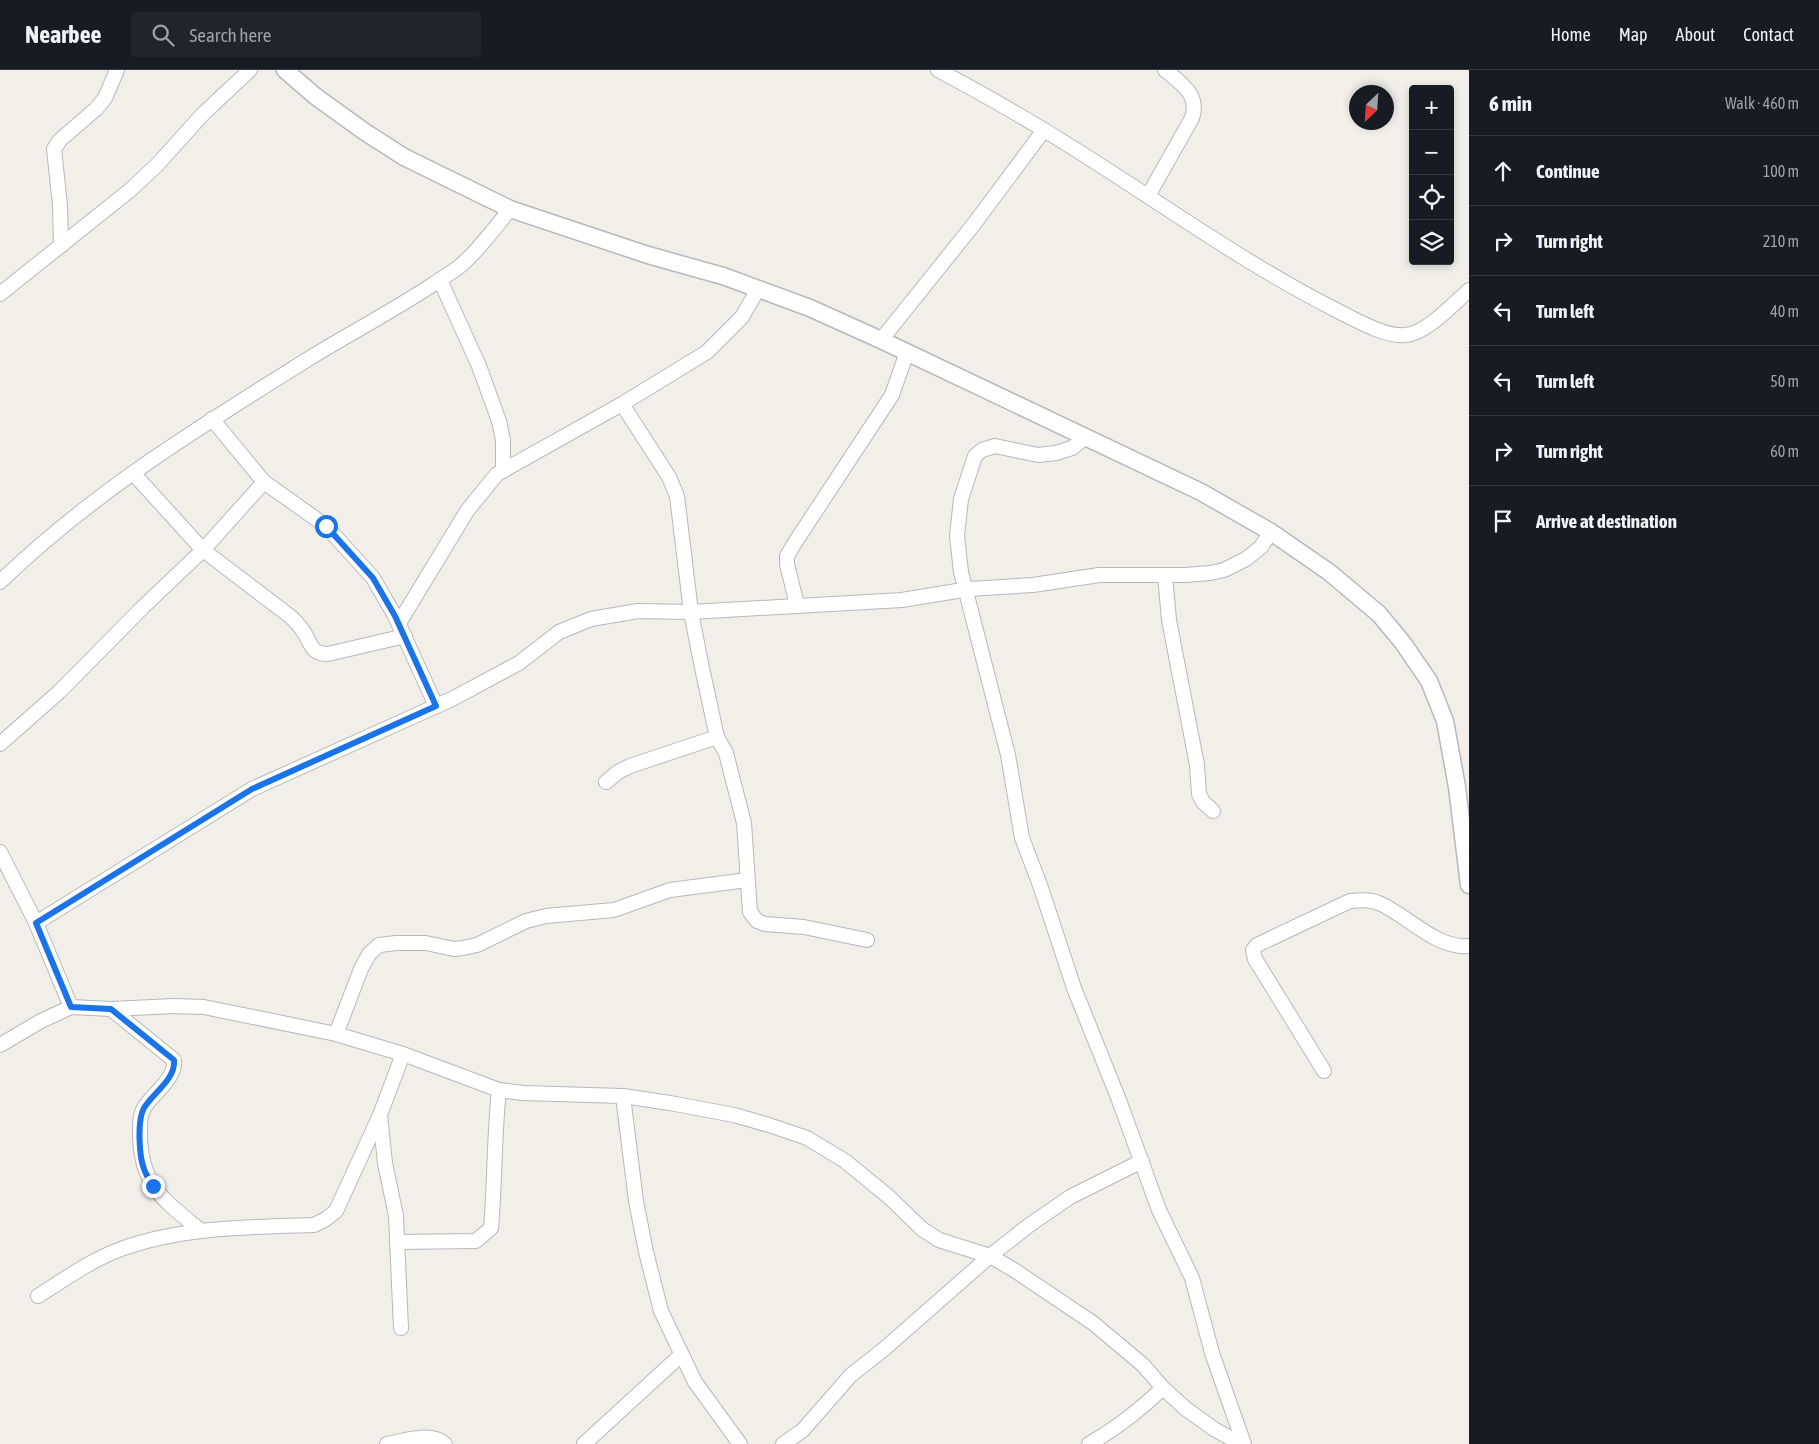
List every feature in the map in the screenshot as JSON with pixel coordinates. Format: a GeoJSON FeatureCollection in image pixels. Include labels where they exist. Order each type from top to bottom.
{"type":"FeatureCollection","features":[{"type":"Feature","properties":{"kind":"street"},"geometry":{"type":"LineString","coordinates":[[61,246],[60,204],[54,149],[60,140],[96,110],[105,98],[117,70]]}},
{"type":"Feature","properties":{"kind":"street"},"geometry":{"type":"LineString","coordinates":[[0,294],[110,207],[157,165],[203,114],[250,70]]}},
{"type":"Feature","properties":{"kind":"street"},"geometry":{"type":"LineString","coordinates":[[285,70],[365,132],[404,156],[510,209],[648,254],[723,276],[810,308],[1201,492],[1271,532],[1329,572],[1378,614],[1403,643],[1430,681],[1445,721],[1457,787],[1469,885]]}},
{"type":"Feature","properties":{"kind":"street"},"geometry":{"type":"LineString","coordinates":[[938,70],[1044,130],[1238,254],[1317,300],[1357,320],[1392,334],[1414,334],[1425,328],[1469,290]]}},
{"type":"Feature","properties":{"kind":"street"},"geometry":{"type":"LineString","coordinates":[[1148,196],[1192,118],[1195,109],[1190,93],[1165,70]]}},
{"type":"Feature","properties":{"kind":"street"},"geometry":{"type":"LineString","coordinates":[[881,340],[974,224],[1044,130]]}},
{"type":"Feature","properties":{"kind":"street"},"geometry":{"type":"LineString","coordinates":[[0,582],[37,546],[108,490],[212,419],[461,266],[510,209]]}},
{"type":"Feature","properties":{"kind":"street"},"geometry":{"type":"LineString","coordinates":[[440,280],[479,366],[499,421],[503,440],[502,471]]}},
{"type":"Feature","properties":{"kind":"street"},"geometry":{"type":"LineString","coordinates":[[133,473],[203,550],[291,617],[299,625],[314,651],[320,654],[328,654],[402,629],[466,511],[484,488],[502,471],[622,404],[706,352],[742,317],[758,289]]}},
{"type":"Feature","properties":{"kind":"street"},"geometry":{"type":"LineString","coordinates":[[797,605],[787,564],[788,556],[892,395],[907,352]]}},
{"type":"Feature","properties":{"kind":"street"},"geometry":{"type":"LineString","coordinates":[[622,404],[669,477],[677,496],[691,612],[717,737],[726,752],[744,822],[750,912],[757,921],[765,924],[804,927],[867,940]]}},
{"type":"Feature","properties":{"kind":"street"},"geometry":{"type":"LineString","coordinates":[[212,419],[264,482],[326,526],[373,578],[402,629],[436,706]]}},
{"type":"Feature","properties":{"kind":"street"},"geometry":{"type":"LineString","coordinates":[[1086,437],[1072,448],[1056,453],[1038,455],[995,446],[982,450],[975,456],[961,499],[957,536],[964,590],[1008,755],[1022,838],[1074,988],[1142,1161],[1159,1210],[1192,1278],[1212,1353],[1243,1444]]}},
{"type":"Feature","properties":{"kind":"street"},"geometry":{"type":"LineString","coordinates":[[0,744],[59,692],[203,550],[264,482]]}},
{"type":"Feature","properties":{"kind":"street"},"geometry":{"type":"LineString","coordinates":[[36,923],[252,789],[452,699],[519,663],[559,632],[591,618],[638,611],[691,612],[902,600],[964,590],[1033,585],[1098,575],[1185,575],[1224,570],[1246,559],[1261,547],[1271,532]]}},
{"type":"Feature","properties":{"kind":"street"},"geometry":{"type":"LineString","coordinates":[[1165,575],[1169,620],[1197,765],[1199,794],[1203,802],[1213,811]]}},
{"type":"Feature","properties":{"kind":"street"},"geometry":{"type":"LineString","coordinates":[[606,782],[618,772],[630,766],[717,737]]}},
{"type":"Feature","properties":{"kind":"street"},"geometry":{"type":"LineString","coordinates":[[0,852],[36,923],[71,1007]]}},
{"type":"Feature","properties":{"kind":"street"},"geometry":{"type":"LineString","coordinates":[[336,1034],[361,969],[369,954],[379,945],[396,942],[426,943],[454,949],[463,948],[477,945],[526,921],[546,916],[614,910],[670,890],[748,880]]}},
{"type":"Feature","properties":{"kind":"street"},"geometry":{"type":"LineString","coordinates":[[1324,1070],[1255,959],[1253,950],[1257,944],[1350,901],[1361,900],[1380,904],[1452,946],[1469,946]]}},
{"type":"Feature","properties":{"kind":"street"},"geometry":{"type":"LineString","coordinates":[[0,1045],[41,1021],[71,1007],[111,1009],[174,1006],[204,1007],[336,1034],[402,1054],[499,1090],[523,1093],[623,1096],[670,1103],[734,1115],[807,1138],[845,1161],[889,1197],[922,1229],[939,1240],[990,1256],[1093,1323],[1142,1365],[1186,1409],[1243,1444]]}},
{"type":"Feature","properties":{"kind":"street"},"geometry":{"type":"LineString","coordinates":[[111,1009],[174,1060],[170,1075],[143,1109],[140,1127],[143,1167],[153,1186],[165,1201],[200,1230]]}},
{"type":"Feature","properties":{"kind":"street"},"geometry":{"type":"LineString","coordinates":[[38,1296],[88,1264],[120,1249],[156,1238],[200,1230],[314,1224],[326,1220],[336,1211],[380,1114],[402,1054]]}},
{"type":"Feature","properties":{"kind":"street"},"geometry":{"type":"LineString","coordinates":[[397,1242],[476,1241],[491,1228],[495,1182],[495,1132],[499,1090]]}},
{"type":"Feature","properties":{"kind":"street"},"geometry":{"type":"LineString","coordinates":[[623,1096],[635,1192],[646,1252],[661,1312],[695,1382],[740,1444]]}},
{"type":"Feature","properties":{"kind":"street"},"geometry":{"type":"LineString","coordinates":[[380,1114],[385,1163],[396,1216],[401,1328]]}},
{"type":"Feature","properties":{"kind":"street"},"geometry":{"type":"LineString","coordinates":[[783,1444],[803,1430],[851,1375],[897,1338],[990,1256],[1028,1226],[1070,1197],[1142,1161]]}},
{"type":"Feature","properties":{"kind":"street"},"geometry":{"type":"LineString","coordinates":[[584,1444],[681,1355]]}},
{"type":"Feature","properties":{"kind":"street"},"geometry":{"type":"LineString","coordinates":[[1089,1444],[1140,1410],[1164,1388]]}},
{"type":"Feature","properties":{"kind":"street"},"geometry":{"type":"LineString","coordinates":[[387,1444],[430,1437],[441,1440],[445,1444]]}},
{"type":"Feature","properties":{"kind":"route"},"geometry":{"type":"LineString","coordinates":[[153,1186],[143,1167],[140,1147],[140,1127],[143,1109],[170,1075],[174,1060],[169,1054],[111,1009],[71,1007],[36,923],[252,789],[436,706],[395,616],[373,578],[326,526]]}}]}
